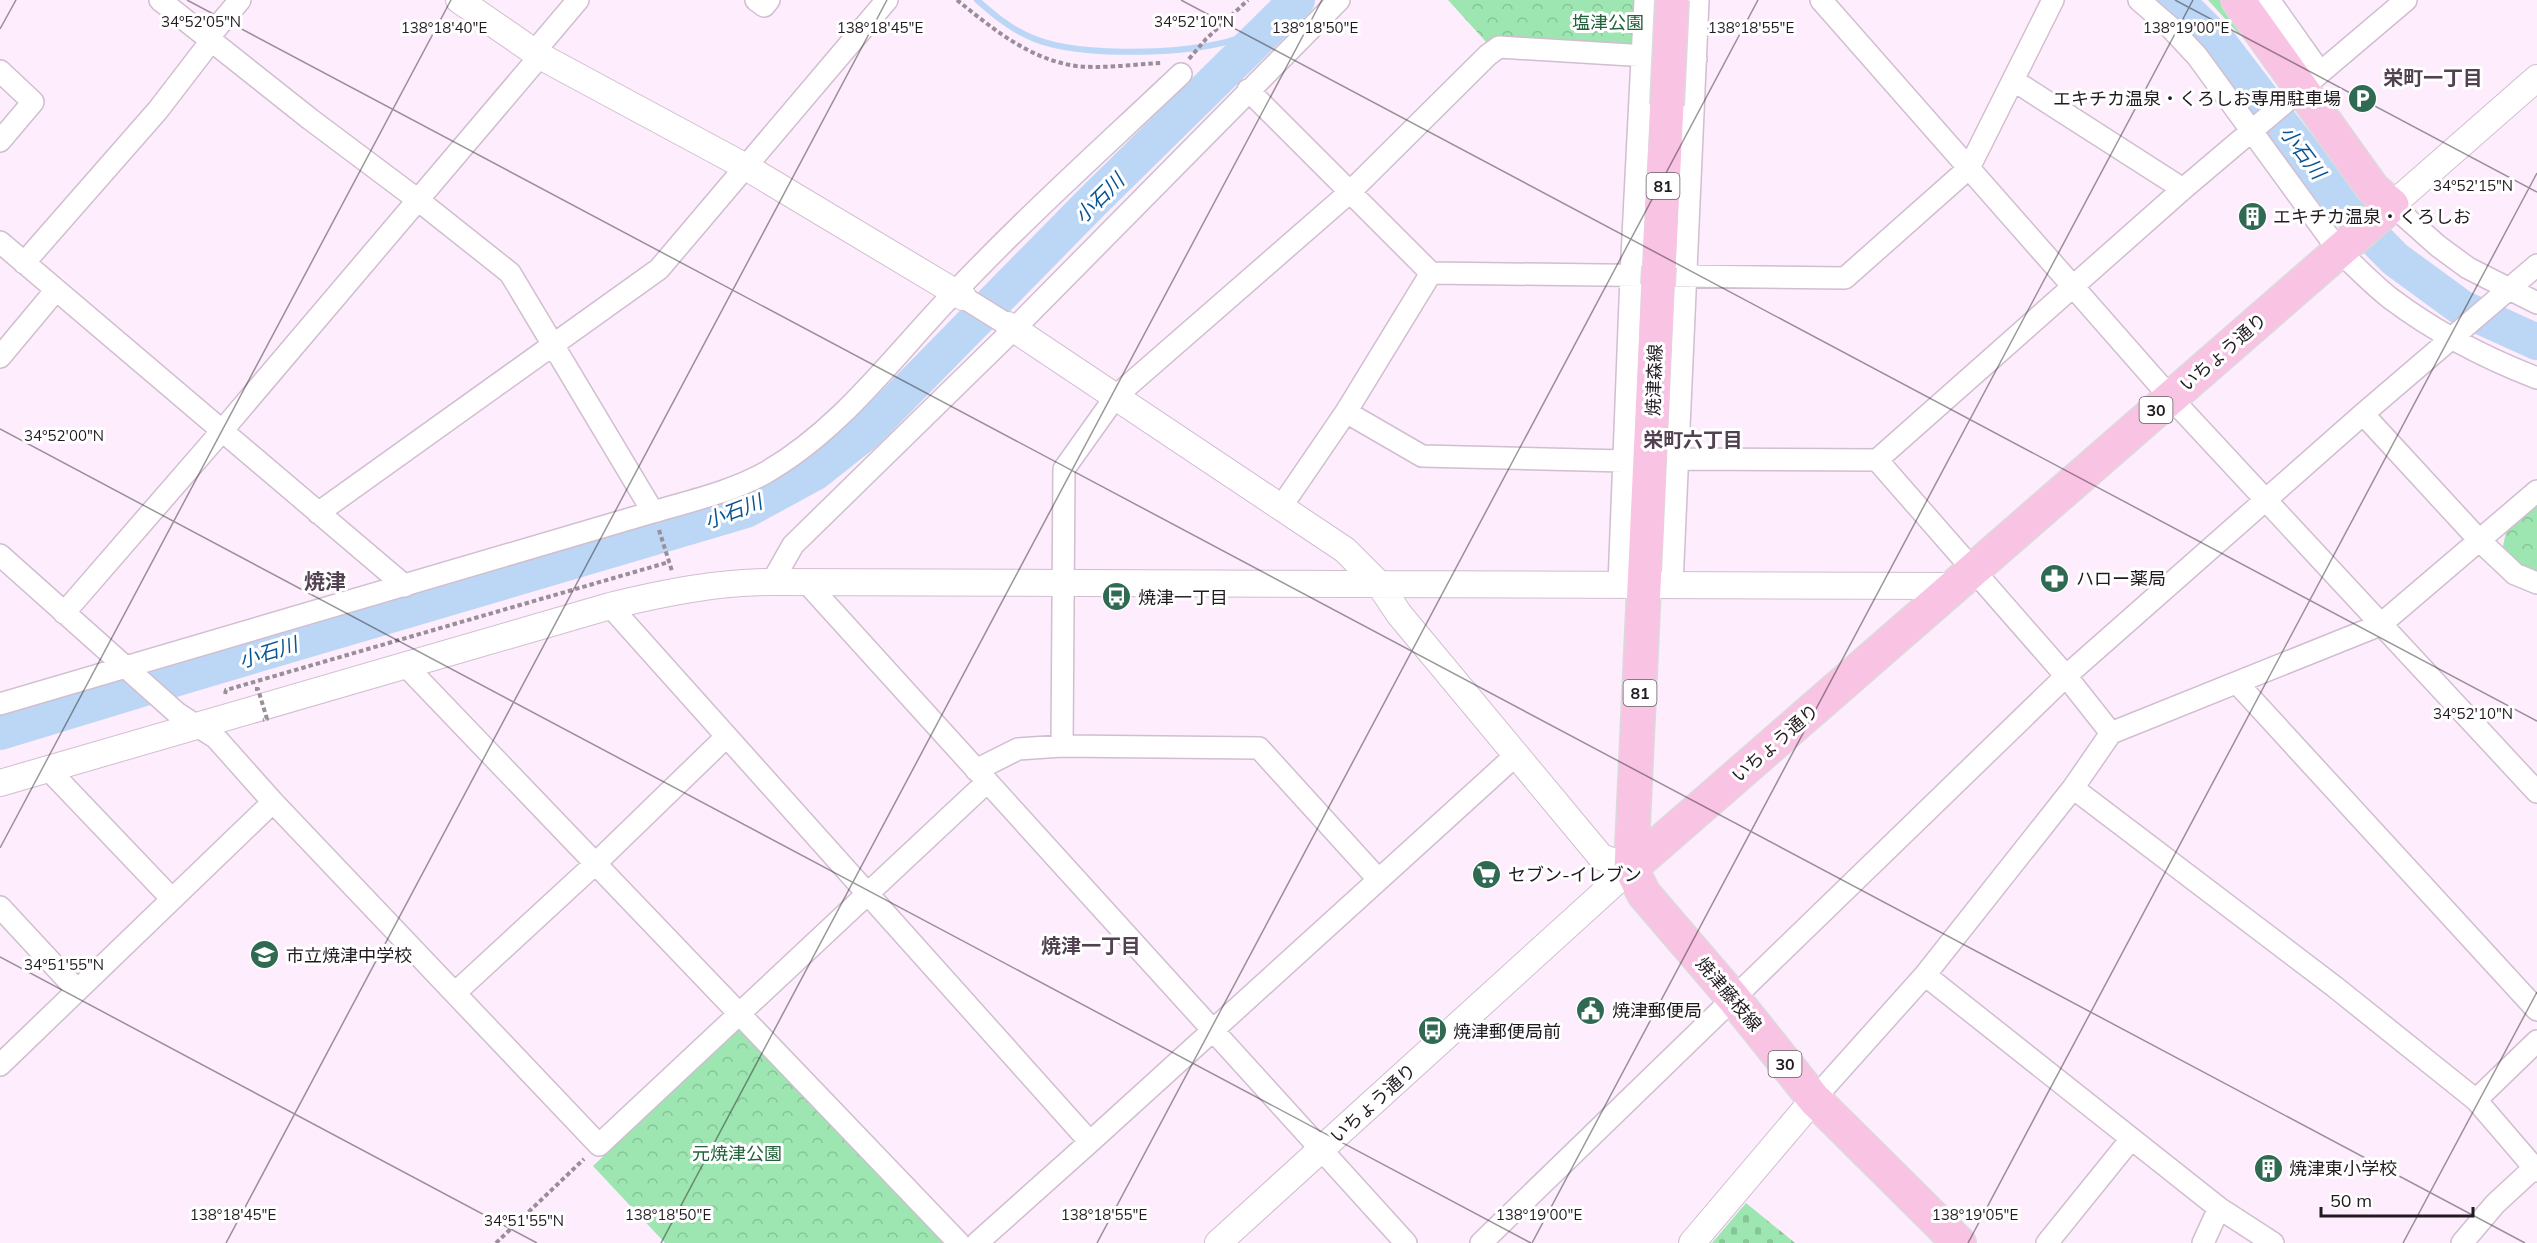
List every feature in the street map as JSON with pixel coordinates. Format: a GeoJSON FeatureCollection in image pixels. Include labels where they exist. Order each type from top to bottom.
{"type":"FeatureCollection","features":[{"type":"Feature","properties":{"kind":"main road","name":"焼津森線"},"geometry":{"type":"LineString","coordinates":[[1631,868],[1672,0]]}},
{"type":"Feature","properties":{"kind":"main road"},"geometry":{"type":"LineString","coordinates":[[2238,0],[2304,86],[2373,189],[2384,211]]}},
{"type":"Feature","properties":{"kind":"main road","name":"30"},"geometry":{"type":"LineString","coordinates":[[2346,245],[2384,211]]}},
{"type":"Feature","properties":{"kind":"main road","name":"いちょう通り"},"geometry":{"type":"LineString","coordinates":[[1631,868],[2346,245]]}},
{"type":"Feature","properties":{"kind":"main road","name":"焼津藤枝線"},"geometry":{"type":"LineString","coordinates":[[1631,868],[1644,894],[1734,999],[1814,1099],[1959,1243]]}},
{"type":"Feature","properties":{"kind":"street"},"geometry":{"type":"LineString","coordinates":[[160,0],[310,120],[418,200],[510,273],[656,520]]}},
{"type":"Feature","properties":{"kind":"street"},"geometry":{"type":"LineString","coordinates":[[24,263],[158,110],[240,0]]}},
{"type":"Feature","properties":{"kind":"street"},"geometry":{"type":"LineString","coordinates":[[459,0],[537,54],[746,167],[959,294],[1345,550],[1379,584],[1400,614],[1601,857],[1631,868]]}},
{"type":"Feature","properties":{"kind":"street"},"geometry":{"type":"LineString","coordinates":[[64,613],[418,200],[578,0]]}},
{"type":"Feature","properties":{"kind":"street"},"geometry":{"type":"LineString","coordinates":[[756,0],[764,6],[769,0]]}},
{"type":"Feature","properties":{"kind":"street"},"geometry":{"type":"LineString","coordinates":[[318,513],[659,269],[887,0]]}},
{"type":"Feature","properties":{"kind":"street"},"geometry":{"type":"LineString","coordinates":[[772,582],[793,545],[1339,0]]}},
{"type":"Feature","properties":{"kind":"street"},"geometry":{"type":"LineString","coordinates":[[1645,585],[1678,459],[1659,276],[1643,57],[1646,0]]}},
{"type":"Feature","properties":{"kind":"street"},"geometry":{"type":"LineString","coordinates":[[1645,585],[1624,461],[1659,276],[1696,58],[1698,0]]}},
{"type":"Feature","properties":{"kind":"street"},"geometry":{"type":"LineString","coordinates":[[1821,0],[2171,398],[2380,625],[2535,786]]}},
{"type":"Feature","properties":{"kind":"street"},"geometry":{"type":"LineString","coordinates":[[1248,90],[1431,273],[1845,279],[1969,168],[2053,0]]}},
{"type":"Feature","properties":{"kind":"street"},"geometry":{"type":"LineString","coordinates":[[2139,0],[2169,26],[2197,56],[2389,297],[2458,333],[2497,363],[2537,378]]}},
{"type":"Feature","properties":{"kind":"street"},"geometry":{"type":"LineString","coordinates":[[2269,0],[2304,86]]}},
{"type":"Feature","properties":{"kind":"street"},"geometry":{"type":"LineString","coordinates":[[1678,459],[1877,460],[2074,288],[2183,189],[2406,0]]}},
{"type":"Feature","properties":{"kind":"street"},"geometry":{"type":"LineString","coordinates":[[1062,746],[1064,469],[1116,396],[1350,192],[1488,55],[1499,47],[1643,57],[1696,58]]}},
{"type":"Feature","properties":{"kind":"street"},"geometry":{"type":"LineString","coordinates":[[0,704],[127,669],[405,586],[656,520],[764,474],[828,426],[868,390],[959,294],[1185,66]]}},
{"type":"Feature","properties":{"kind":"street"},"geometry":{"type":"LineString","coordinates":[[0,71],[33,102],[0,141]]}},
{"type":"Feature","properties":{"kind":"street"},"geometry":{"type":"LineString","coordinates":[[2537,78],[2384,211],[2438,246],[2501,296],[2537,303]]}},
{"type":"Feature","properties":{"kind":"street"},"geometry":{"type":"LineString","coordinates":[[2013,80],[2183,189]]}},
{"type":"Feature","properties":{"kind":"street"},"geometry":{"type":"LineString","coordinates":[[0,242],[405,586]]}},
{"type":"Feature","properties":{"kind":"street"},"geometry":{"type":"LineString","coordinates":[[1481,1243],[2066,676],[2363,414],[2537,265]]}},
{"type":"Feature","properties":{"kind":"street"},"geometry":{"type":"LineString","coordinates":[[1281,507],[1346,412],[1431,273]]}},
{"type":"Feature","properties":{"kind":"street"},"geometry":{"type":"LineString","coordinates":[[0,357],[56,290]]}},
{"type":"Feature","properties":{"kind":"street"},"geometry":{"type":"LineString","coordinates":[[1346,412],[1422,456],[1624,461]]}},
{"type":"Feature","properties":{"kind":"street"},"geometry":{"type":"LineString","coordinates":[[2363,414],[2480,541],[2515,574],[2537,584]]}},
{"type":"Feature","properties":{"kind":"street"},"geometry":{"type":"LineString","coordinates":[[1877,460],[1964,578],[2066,676],[2111,733]]}},
{"type":"Feature","properties":{"kind":"street"},"geometry":{"type":"LineString","coordinates":[[1692,1243],[1814,1099],[1925,975],[2073,788],[2111,733],[2380,625],[2537,490]]}},
{"type":"Feature","properties":{"kind":"street"},"geometry":{"type":"LineString","coordinates":[[0,555],[169,706],[216,738],[273,802],[599,1145],[868,896],[982,776],[1018,748],[1062,746],[1259,748],[1378,879]]}},
{"type":"Feature","properties":{"kind":"street"},"geometry":{"type":"LineString","coordinates":[[0,783],[610,606],[699,588],[772,582],[1645,585],[1964,578]]}},
{"type":"Feature","properties":{"kind":"street"},"geometry":{"type":"LineString","coordinates":[[807,583],[1406,1243]]}},
{"type":"Feature","properties":{"kind":"street"},"geometry":{"type":"LineString","coordinates":[[610,606],[1090,1142]]}},
{"type":"Feature","properties":{"kind":"street"},"geometry":{"type":"LineString","coordinates":[[406,666],[959,1243]]}},
{"type":"Feature","properties":{"kind":"street"},"geometry":{"type":"LineString","coordinates":[[2237,683],[2537,1010]]}},
{"type":"Feature","properties":{"kind":"street"},"geometry":{"type":"LineString","coordinates":[[455,993],[596,863],[726,737]]}},
{"type":"Feature","properties":{"kind":"street"},"geometry":{"type":"LineString","coordinates":[[977,1243],[1515,755]]}},
{"type":"Feature","properties":{"kind":"street"},"geometry":{"type":"LineString","coordinates":[[48,770],[172,899]]}},
{"type":"Feature","properties":{"kind":"street"},"geometry":{"type":"LineString","coordinates":[[2073,788],[2335,987],[2476,1100],[2536,1169],[2495,1204],[2462,1243]]}},
{"type":"Feature","properties":{"kind":"street"},"geometry":{"type":"LineString","coordinates":[[0,1065],[273,802]]}},
{"type":"Feature","properties":{"kind":"street","name":"いちょう通り"},"geometry":{"type":"LineString","coordinates":[[1218,1243],[1631,868]]}},
{"type":"Feature","properties":{"kind":"street"},"geometry":{"type":"LineString","coordinates":[[0,907],[77,990]]}},
{"type":"Feature","properties":{"kind":"street"},"geometry":{"type":"LineString","coordinates":[[1925,975],[2219,1208],[2273,1243]]}},
{"type":"Feature","properties":{"kind":"street"},"geometry":{"type":"LineString","coordinates":[[2476,1100],[2537,1041]]}},
{"type":"Feature","properties":{"kind":"street"},"geometry":{"type":"LineString","coordinates":[[2047,1243],[2130,1139]]}},
{"type":"Feature","properties":{"kind":"street"},"geometry":{"type":"LineString","coordinates":[[2203,1243],[2219,1208]]}},
{"type":"Feature","properties":{"kind":"path"},"geometry":{"type":"LineString","coordinates":[[957,0],[1001,35],[1042,57],[1077,66],[1173,62],[1185,66],[1206,39],[1248,0]]}},
{"type":"Feature","properties":{"kind":"path"},"geometry":{"type":"LineString","coordinates":[[222,701],[226,690],[668,560],[656,520]]}},
{"type":"Feature","properties":{"kind":"path"},"geometry":{"type":"LineString","coordinates":[[255,689],[258,689],[267,719],[263,720]]}},
{"type":"Feature","properties":{"kind":"path"},"geometry":{"type":"LineString","coordinates":[[496,1243],[599,1145]]}},
{"type":"Feature","properties":{"kind":"green space","name":"塩津公園"},"geometry":{"type":"Polygon","coordinates":[[[1448,0],[1637,0],[1636,39],[1630,46],[1487,43],[1448,0]]]}},
{"type":"Feature","properties":{"kind":"green space"},"geometry":{"type":"Polygon","coordinates":[[[2208,0],[2223,0],[2243,29],[2239,34],[2208,0]]]}},
{"type":"Feature","properties":{"kind":"green space"},"geometry":{"type":"Polygon","coordinates":[[[2537,505],[2537,572],[2528,570],[2502,551],[2506,532],[2537,505]]]}},
{"type":"Feature","properties":{"kind":"green space","name":"元焼津公園"},"geometry":{"type":"Polygon","coordinates":[[[739,1026],[948,1243],[665,1243],[593,1166],[739,1026]]]}},
{"type":"Feature","properties":{"kind":"green space"},"geometry":{"type":"Polygon","coordinates":[[[1746,1203],[1795,1243],[1712,1243],[1746,1203]]]}},
{"type":"Feature","properties":{"kind":"waterway"},"geometry":{"type":"LineString","coordinates":[[977,0],[1019,32],[1068,48],[1095,51],[1177,50],[1202,47],[1228,41],[1270,25]]}},
{"type":"Feature","properties":{"kind":"waterway","name":"小石川"},"geometry":{"type":"LineString","coordinates":[[0,732],[746,510],[814,473],[866,432],[1090,204],[1297,0]]}},
{"type":"Feature","properties":{"kind":"waterway","name":"小石川"},"geometry":{"type":"LineString","coordinates":[[2176,0],[2220,44],[2347,210],[2395,259],[2462,308],[2537,342]]}},
{"type":"Feature","properties":{"kind":"place","name":"エキチカ温泉・くろしお専用駐車場"},"geometry":{"type":"Point","coordinates":[2362,98]}},
{"type":"Feature","properties":{"kind":"place","name":"エキチカ温泉・くろしお"},"geometry":{"type":"Point","coordinates":[2252,216]}},
{"type":"Feature","properties":{"kind":"place","name":"ハロー薬局"},"geometry":{"type":"Point","coordinates":[2055,578]}},
{"type":"Feature","properties":{"kind":"place","name":"焼津一丁目"},"geometry":{"type":"Point","coordinates":[1117,597]}},
{"type":"Feature","properties":{"kind":"place","name":"セブン-イレブン"},"geometry":{"type":"Point","coordinates":[1487,874]}},
{"type":"Feature","properties":{"kind":"place","name":"市立焼津中学校"},"geometry":{"type":"Point","coordinates":[265,955]}},
{"type":"Feature","properties":{"kind":"place","name":"焼津郵便局"},"geometry":{"type":"Point","coordinates":[1591,1010]}},
{"type":"Feature","properties":{"kind":"place","name":"焼津郵便局前"},"geometry":{"type":"Point","coordinates":[1432,1031]}},
{"type":"Feature","properties":{"kind":"place","name":"焼津東小学校"},"geometry":{"type":"Point","coordinates":[2268,1168]}},
{"type":"Feature","properties":{"kind":"district","name":"栄町一丁目"},"geometry":{"type":"Point","coordinates":[2433,77]}},
{"type":"Feature","properties":{"kind":"district","name":"栄町六丁目"},"geometry":{"type":"Point","coordinates":[1693,439]}},
{"type":"Feature","properties":{"kind":"district","name":"焼津"},"geometry":{"type":"Point","coordinates":[325,581]}},
{"type":"Feature","properties":{"kind":"district","name":"焼津一丁目"},"geometry":{"type":"Point","coordinates":[1091,945]}}]}
